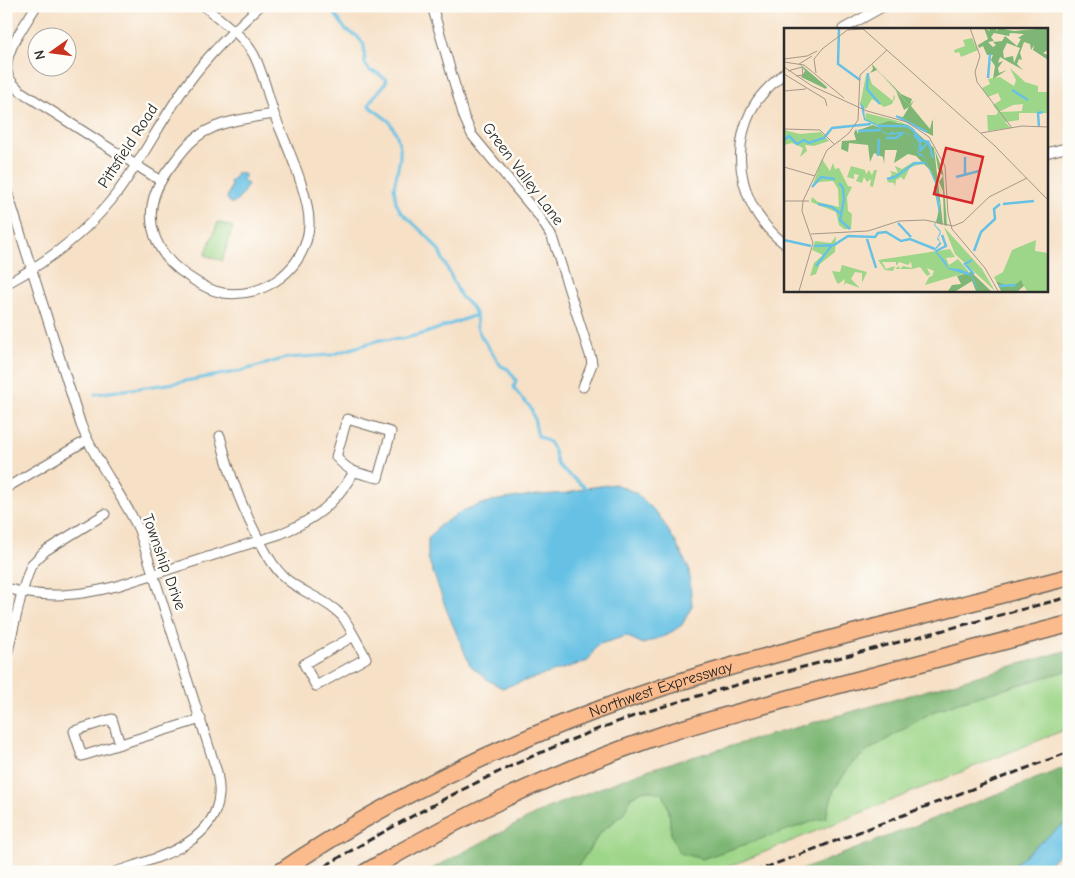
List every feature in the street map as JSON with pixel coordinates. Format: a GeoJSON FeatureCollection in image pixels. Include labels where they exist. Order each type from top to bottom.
{"type":"FeatureCollection","features":[{"type":"Feature","properties":{"kind":"highway","name":"Northwest Expressway"},"geometry":{"type":"LineString","coordinates":[[280,872],[319,846],[408,795],[490,754],[597,710],[704,674],[1069,577]]}},
{"type":"Feature","properties":{"kind":"highway"},"geometry":{"type":"LineString","coordinates":[[366,872],[432,833],[512,795],[578,766],[652,738],[821,689],[1069,624]]}},
{"type":"Feature","properties":{"kind":"street"},"geometry":{"type":"LineString","coordinates":[[36,6],[9,53],[7,66],[11,81],[20,91],[161,181]]}},
{"type":"Feature","properties":{"kind":"street"},"geometry":{"type":"LineString","coordinates":[[204,6],[233,31],[254,55],[304,193],[309,216],[307,236],[297,261],[289,271],[270,285],[249,292],[223,292],[195,281],[171,263],[159,247],[152,227],[153,203],[161,181],[186,147],[206,131],[237,120],[274,114]]}},
{"type":"Feature","properties":{"kind":"street","name":"Pittsfield Road"},"geometry":{"type":"LineString","coordinates":[[6,284],[33,270],[66,245],[90,223],[117,192],[186,86],[233,31],[260,6]]}},
{"type":"Feature","properties":{"kind":"street","name":"Green Valley Lane"},"geometry":{"type":"LineString","coordinates":[[432,6],[459,102],[472,135],[542,221],[557,248],[592,358],[592,364],[583,387]]}},
{"type":"Feature","properties":{"kind":"street"},"geometry":{"type":"LineString","coordinates":[[845,28],[884,6]]}},
{"type":"Feature","properties":{"kind":"street"},"geometry":{"type":"LineString","coordinates":[[784,73],[761,96],[752,109],[742,136],[740,160],[742,180],[752,206],[768,229],[784,243]]}},
{"type":"Feature","properties":{"kind":"street"},"geometry":{"type":"LineString","coordinates":[[1048,152],[1069,147]]}},
{"type":"Feature","properties":{"kind":"street","name":"Township Drive"},"geometry":{"type":"LineString","coordinates":[[6,188],[87,440],[94,456],[140,530],[217,772],[220,795],[214,815],[201,831],[174,850],[115,872]]}},
{"type":"Feature","properties":{"kind":"street"},"geometry":{"type":"LineString","coordinates":[[347,419],[391,432],[378,478],[354,472],[345,467],[336,457],[347,419]]}},
{"type":"Feature","properties":{"kind":"street"},"geometry":{"type":"LineString","coordinates":[[220,436],[232,482],[245,513],[277,571],[293,584],[336,610],[343,617],[354,636],[366,658],[316,686],[304,664],[354,636]]}},
{"type":"Feature","properties":{"kind":"street"},"geometry":{"type":"LineString","coordinates":[[6,488],[87,440]]}},
{"type":"Feature","properties":{"kind":"street"},"geometry":{"type":"LineString","coordinates":[[6,588],[56,596],[83,594],[117,586],[295,528],[320,512],[342,492],[354,472]]}},
{"type":"Feature","properties":{"kind":"street"},"geometry":{"type":"LineString","coordinates":[[6,659],[22,592],[31,565],[45,552],[105,514]]}},
{"type":"Feature","properties":{"kind":"street"},"geometry":{"type":"LineString","coordinates":[[120,744],[112,719],[74,731],[82,756],[201,719]]}},
{"type":"Feature","properties":{"kind":"green space"},"geometry":{"type":"Polygon","coordinates":[[[218,222],[233,227],[222,261],[205,255],[218,222]]]}},
{"type":"Feature","properties":{"kind":"green space"},"geometry":{"type":"Polygon","coordinates":[[[1069,650],[1069,670],[956,703],[932,712],[869,750],[851,764],[834,790],[826,817],[702,859],[679,853],[671,834],[669,811],[663,793],[644,790],[631,797],[623,814],[601,832],[574,872],[426,872],[547,808],[650,769],[1069,650]]]}},
{"type":"Feature","properties":{"kind":"green space"},"geometry":{"type":"Polygon","coordinates":[[[1069,670],[1069,728],[714,872],[574,872],[601,832],[623,814],[631,797],[644,790],[663,792],[669,811],[671,834],[826,817],[834,790],[851,764],[869,750],[932,712],[956,703],[1069,670]]]}},
{"type":"Feature","properties":{"kind":"green space"},"geometry":{"type":"Polygon","coordinates":[[[1069,766],[1069,820],[1012,867],[1003,872],[796,872],[1069,766]]]}},
{"type":"Feature","properties":{"kind":"water"},"geometry":{"type":"Polygon","coordinates":[[[237,172],[245,175],[243,181],[248,184],[236,202],[230,203],[227,198],[231,186],[230,181],[237,172]]]}},
{"type":"Feature","properties":{"kind":"water"},"geometry":{"type":"Polygon","coordinates":[[[615,484],[636,493],[658,514],[689,569],[692,606],[682,625],[667,635],[643,644],[626,636],[597,645],[588,661],[502,688],[488,680],[470,665],[447,611],[428,558],[428,539],[439,526],[464,510],[492,501],[525,496],[568,493],[586,488],[615,484]]]}},
{"type":"Feature","properties":{"kind":"water"},"geometry":{"type":"Polygon","coordinates":[[[1069,820],[1069,841],[1043,872],[1003,872],[1012,867],[1069,820]]]}},
{"type":"Feature","properties":{"kind":"waterway"},"geometry":{"type":"LineString","coordinates":[[332,10],[346,30],[357,36],[364,45],[365,64],[370,71],[377,73],[387,80],[369,106],[389,121],[396,133],[400,147],[400,158],[394,187],[396,202],[400,211],[428,237],[439,251],[461,297],[470,305],[476,315],[477,327],[481,336],[501,366],[508,369],[516,380],[514,387],[532,410],[538,436],[549,442],[554,450],[557,463],[563,470],[586,488]]}},
{"type":"Feature","properties":{"kind":"waterway"},"geometry":{"type":"LineString","coordinates":[[95,394],[241,371],[286,358],[331,355],[379,340],[402,339],[426,333],[476,315]]}},
{"type":"Feature","properties":{"kind":"railway"},"geometry":{"type":"LineString","coordinates":[[315,872],[434,804],[516,764],[600,728],[667,705],[740,684],[1069,597]]}},
{"type":"Feature","properties":{"kind":"railway"},"geometry":{"type":"LineString","coordinates":[[754,872],[1069,752]]}}]}
